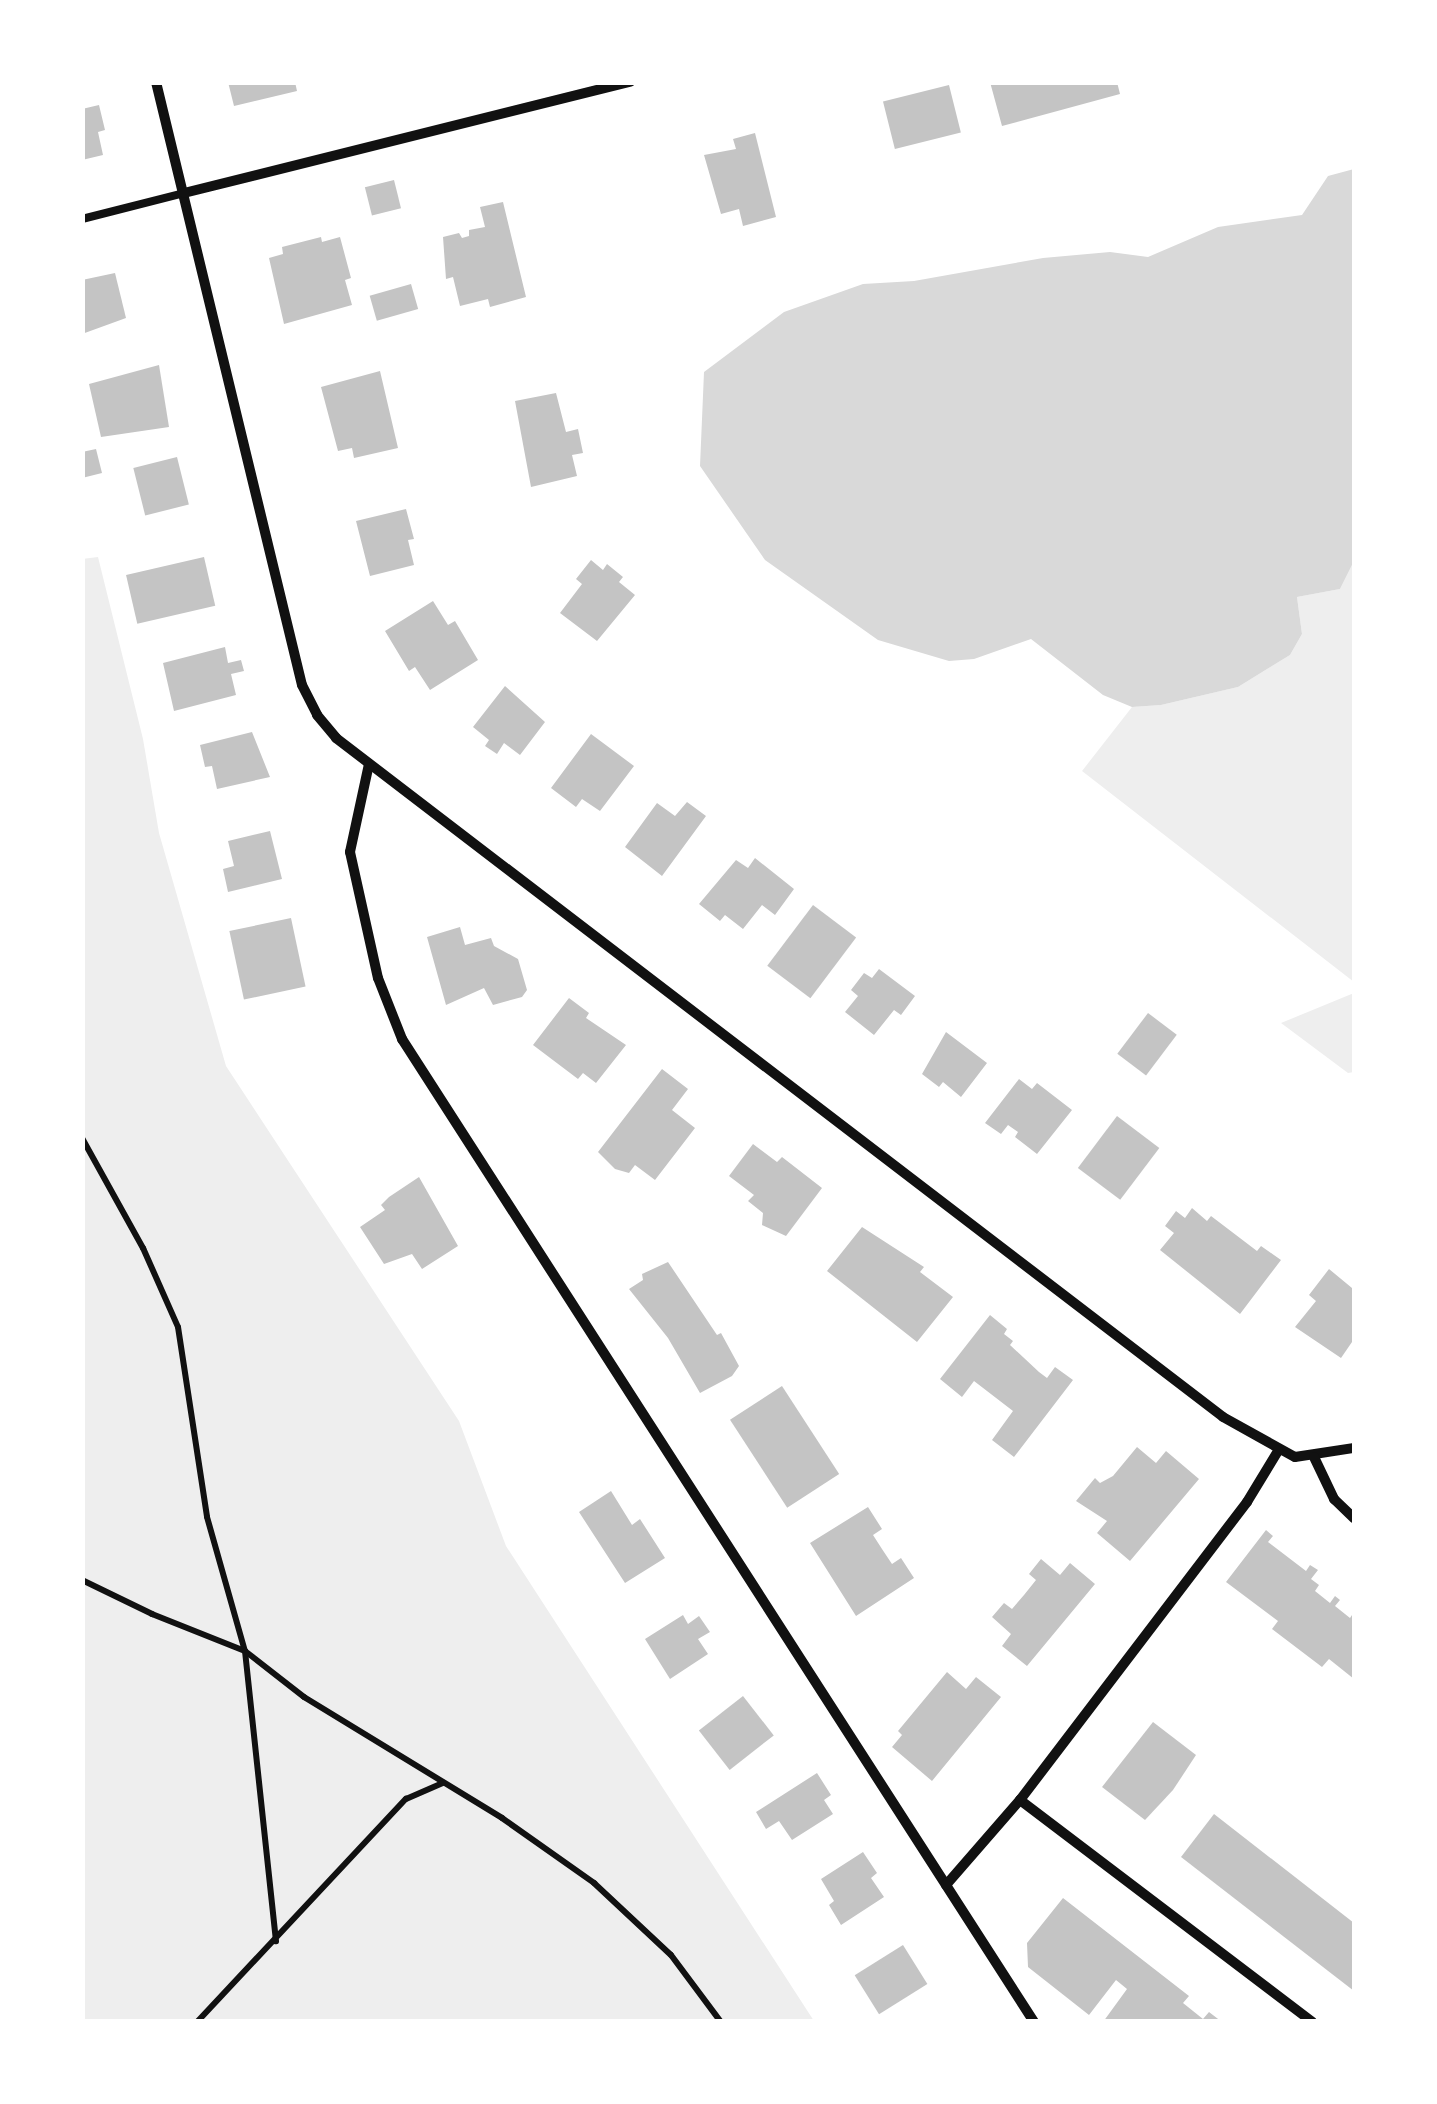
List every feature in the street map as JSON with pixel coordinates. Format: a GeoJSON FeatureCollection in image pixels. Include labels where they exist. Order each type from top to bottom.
{"type":"FeatureCollection","features":[{"type":"Feature","properties":{"kind":"street"},"geometry":{"type":"LineString","coordinates":[[156,82],[302,685],[317,716],[369,764],[1223,1417],[1278,1451],[1314,1457],[1354,1448]]}},
{"type":"Feature","properties":{"kind":"street"},"geometry":{"type":"LineString","coordinates":[[184,193],[630,82]]}},
{"type":"Feature","properties":{"kind":"street"},"geometry":{"type":"LineString","coordinates":[[369,764],[350,852],[378,978],[402,1039],[1034,2022]]}},
{"type":"Feature","properties":{"kind":"street"},"geometry":{"type":"LineString","coordinates":[[946,1885],[1020,1800],[1247,1502],[1278,1451]]}},
{"type":"Feature","properties":{"kind":"street"},"geometry":{"type":"LineString","coordinates":[[1314,1457],[1334,1498],[1354,1518]]}},
{"type":"Feature","properties":{"kind":"street"},"geometry":{"type":"LineString","coordinates":[[1020,1800],[1312,2022]]}},
{"type":"Feature","properties":{"kind":"lane"},"geometry":{"type":"LineString","coordinates":[[82,219],[184,193]]}},
{"type":"Feature","properties":{"kind":"path"},"geometry":{"type":"LineString","coordinates":[[82,1138],[143,1248],[178,1327],[207,1517],[245,1651],[276,1940]]}},
{"type":"Feature","properties":{"kind":"path"},"geometry":{"type":"LineString","coordinates":[[82,1580],[152,1614],[245,1651],[304,1697],[443,1783],[594,1884],[672,1954],[721,2022]]}},
{"type":"Feature","properties":{"kind":"path"},"geometry":{"type":"LineString","coordinates":[[197,2022],[406,1799],[443,1783]]}},
{"type":"Feature","properties":{"kind":"shaded area"},"geometry":{"type":"Polygon","coordinates":[[[1354,169],[1354,561],[1340,589],[1297,597],[1302,634],[1290,655],[1238,687],[1161,705],[1132,707],[1103,695],[1031,639],[974,659],[949,661],[878,640],[765,560],[700,466],[704,372],[784,312],[863,284],[914,281],[1043,258],[1110,252],[1148,257],[1218,227],[1302,215],[1328,176],[1354,169]]]}},
{"type":"Feature","properties":{"kind":"shaded area"},"geometry":{"type":"Polygon","coordinates":[[[98,557],[143,739],[159,833],[226,1066],[459,1421],[506,1546],[814,2021],[83,2022],[82,559],[98,557]]]}},
{"type":"Feature","properties":{"kind":"shaded area"},"geometry":{"type":"Polygon","coordinates":[[[1354,561],[1354,982],[1082,771],[1132,707],[1161,705],[1238,687],[1290,655],[1302,634],[1297,597],[1340,589],[1354,561]]]}},
{"type":"Feature","properties":{"kind":"shaded area"},"geometry":{"type":"Polygon","coordinates":[[[1354,993],[1354,1072],[1348,1073],[1281,1023],[1354,993]]]}},
{"type":"Feature","properties":{"kind":"building"},"geometry":{"type":"Polygon","coordinates":[[[228,82],[295,82],[297,91],[234,106],[228,82]]]}},
{"type":"Feature","properties":{"kind":"building"},"geometry":{"type":"Polygon","coordinates":[[[990,82],[1117,82],[1120,94],[1002,126],[990,82]]]}},
{"type":"Feature","properties":{"kind":"building"},"geometry":{"type":"Polygon","coordinates":[[[949,85],[961,133],[895,149],[883,101],[949,85]]]}},
{"type":"Feature","properties":{"kind":"building"},"geometry":{"type":"Polygon","coordinates":[[[99,105],[105,130],[98,132],[103,155],[82,160],[82,109],[99,105]]]}},
{"type":"Feature","properties":{"kind":"building"},"geometry":{"type":"Polygon","coordinates":[[[755,133],[776,217],[743,226],[739,209],[721,214],[704,155],[736,149],[733,139],[755,133]]]}},
{"type":"Feature","properties":{"kind":"building"},"geometry":{"type":"Polygon","coordinates":[[[394,180],[401,208],[372,215],[365,187],[394,180]]]}},
{"type":"Feature","properties":{"kind":"building"},"geometry":{"type":"Polygon","coordinates":[[[503,202],[526,297],[490,307],[488,299],[460,306],[453,277],[446,279],[443,237],[459,233],[462,238],[469,236],[469,230],[485,227],[480,207],[503,202]]]}},
{"type":"Feature","properties":{"kind":"building"},"geometry":{"type":"Polygon","coordinates":[[[321,237],[322,242],[340,237],[351,278],[345,280],[352,305],[284,324],[269,258],[283,254],[282,247],[321,237]]]}},
{"type":"Feature","properties":{"kind":"building"},"geometry":{"type":"Polygon","coordinates":[[[115,273],[126,318],[82,334],[82,280],[115,273]]]}},
{"type":"Feature","properties":{"kind":"building"},"geometry":{"type":"Polygon","coordinates":[[[411,284],[418,309],[377,321],[370,296],[411,284]]]}},
{"type":"Feature","properties":{"kind":"building"},"geometry":{"type":"Polygon","coordinates":[[[159,365],[169,427],[101,437],[89,384],[159,365]]]}},
{"type":"Feature","properties":{"kind":"building"},"geometry":{"type":"Polygon","coordinates":[[[380,371],[398,448],[354,458],[352,448],[338,451],[321,387],[380,371]]]}},
{"type":"Feature","properties":{"kind":"building"},"geometry":{"type":"Polygon","coordinates":[[[556,393],[566,432],[578,429],[583,453],[572,455],[577,476],[531,487],[515,401],[556,393]]]}},
{"type":"Feature","properties":{"kind":"building"},"geometry":{"type":"Polygon","coordinates":[[[96,449],[102,473],[82,478],[82,452],[96,449]]]}},
{"type":"Feature","properties":{"kind":"building"},"geometry":{"type":"Polygon","coordinates":[[[177,457],[189,505],[145,515],[133,468],[177,457]]]}},
{"type":"Feature","properties":{"kind":"building"},"geometry":{"type":"Polygon","coordinates":[[[406,509],[414,539],[408,540],[414,565],[370,576],[356,521],[406,509]]]}},
{"type":"Feature","properties":{"kind":"building"},"geometry":{"type":"Polygon","coordinates":[[[204,557],[215,606],[137,624],[126,575],[204,557]]]}},
{"type":"Feature","properties":{"kind":"building"},"geometry":{"type":"Polygon","coordinates":[[[591,560],[603,570],[607,564],[623,577],[619,582],[635,595],[597,641],[560,613],[582,584],[576,579],[591,560]]]}},
{"type":"Feature","properties":{"kind":"building"},"geometry":{"type":"Polygon","coordinates":[[[433,601],[448,625],[455,621],[478,660],[430,690],[415,667],[409,671],[385,631],[433,601]]]}},
{"type":"Feature","properties":{"kind":"building"},"geometry":{"type":"Polygon","coordinates":[[[225,647],[228,663],[241,660],[244,671],[231,674],[236,695],[174,711],[163,663],[225,647]]]}},
{"type":"Feature","properties":{"kind":"building"},"geometry":{"type":"Polygon","coordinates":[[[505,686],[545,722],[520,755],[504,743],[497,754],[485,746],[489,740],[473,727],[505,686]]]}},
{"type":"Feature","properties":{"kind":"building"},"geometry":{"type":"Polygon","coordinates":[[[252,732],[270,777],[217,789],[212,766],[205,767],[200,745],[252,732]]]}},
{"type":"Feature","properties":{"kind":"building"},"geometry":{"type":"Polygon","coordinates":[[[591,734],[634,766],[600,811],[582,799],[576,807],[551,788],[591,734]]]}},
{"type":"Feature","properties":{"kind":"building"},"geometry":{"type":"Polygon","coordinates":[[[687,802],[706,816],[662,876],[625,847],[657,803],[675,816],[687,802]]]}},
{"type":"Feature","properties":{"kind":"building"},"geometry":{"type":"Polygon","coordinates":[[[270,831],[282,879],[228,892],[223,869],[234,866],[228,841],[270,831]]]}},
{"type":"Feature","properties":{"kind":"building"},"geometry":{"type":"Polygon","coordinates":[[[755,858],[794,889],[775,915],[762,905],[743,929],[725,915],[720,921],[699,904],[736,860],[748,868],[755,858]]]}},
{"type":"Feature","properties":{"kind":"building"},"geometry":{"type":"Polygon","coordinates":[[[813,905],[856,937],[810,998],[767,966],[813,905]]]}},
{"type":"Feature","properties":{"kind":"building"},"geometry":{"type":"Polygon","coordinates":[[[291,918],[306,986],[244,1000],[229,931],[291,918]]]}},
{"type":"Feature","properties":{"kind":"building"},"geometry":{"type":"Polygon","coordinates":[[[460,927],[465,945],[491,938],[494,946],[518,959],[527,990],[522,997],[493,1005],[484,988],[446,1005],[427,937],[460,927]]]}},
{"type":"Feature","properties":{"kind":"building"},"geometry":{"type":"Polygon","coordinates":[[[879,969],[915,996],[901,1015],[894,1010],[874,1035],[845,1012],[858,996],[851,990],[864,973],[872,978],[879,969]]]}},
{"type":"Feature","properties":{"kind":"building"},"geometry":{"type":"Polygon","coordinates":[[[569,998],[589,1013],[586,1018],[626,1045],[596,1083],[583,1073],[578,1079],[533,1045],[569,998]]]}},
{"type":"Feature","properties":{"kind":"building"},"geometry":{"type":"Polygon","coordinates":[[[1148,1013],[1177,1035],[1146,1075],[1117,1054],[1148,1013]]]}},
{"type":"Feature","properties":{"kind":"building"},"geometry":{"type":"Polygon","coordinates":[[[946,1032],[987,1063],[961,1097],[943,1082],[939,1087],[922,1074],[946,1032]]]}},
{"type":"Feature","properties":{"kind":"building"},"geometry":{"type":"Polygon","coordinates":[[[662,1069],[688,1089],[672,1110],[695,1128],[655,1180],[635,1165],[629,1173],[615,1169],[598,1152],[662,1069]]]}},
{"type":"Feature","properties":{"kind":"building"},"geometry":{"type":"Polygon","coordinates":[[[1019,1079],[1032,1089],[1037,1083],[1072,1110],[1037,1154],[1015,1137],[1018,1132],[1008,1125],[1001,1134],[985,1123],[1019,1079]]]}},
{"type":"Feature","properties":{"kind":"building"},"geometry":{"type":"Polygon","coordinates":[[[1117,1116],[1159,1148],[1120,1200],[1078,1168],[1117,1116]]]}},
{"type":"Feature","properties":{"kind":"building"},"geometry":{"type":"Polygon","coordinates":[[[753,1144],[777,1162],[782,1157],[822,1188],[786,1236],[762,1225],[763,1213],[748,1201],[754,1195],[729,1176],[753,1144]]]}},
{"type":"Feature","properties":{"kind":"building"},"geometry":{"type":"Polygon","coordinates":[[[419,1177],[458,1246],[422,1269],[412,1254],[384,1264],[360,1227],[385,1210],[381,1205],[389,1197],[419,1177]]]}},
{"type":"Feature","properties":{"kind":"building"},"geometry":{"type":"Polygon","coordinates":[[[1192,1208],[1207,1221],[1211,1216],[1257,1251],[1261,1246],[1281,1260],[1240,1314],[1160,1250],[1174,1233],[1165,1226],[1176,1211],[1185,1218],[1192,1208]]]}},
{"type":"Feature","properties":{"kind":"building"},"geometry":{"type":"Polygon","coordinates":[[[862,1227],[924,1267],[920,1272],[953,1297],[917,1342],[827,1271],[862,1227]]]}},
{"type":"Feature","properties":{"kind":"building"},"geometry":{"type":"Polygon","coordinates":[[[668,1262],[717,1335],[721,1333],[739,1366],[732,1376],[700,1393],[668,1338],[629,1289],[643,1280],[642,1274],[668,1262]]]}},
{"type":"Feature","properties":{"kind":"building"},"geometry":{"type":"Polygon","coordinates":[[[1329,1269],[1352,1288],[1354,1284],[1354,1344],[1341,1358],[1295,1327],[1316,1301],[1309,1295],[1329,1269]]]}},
{"type":"Feature","properties":{"kind":"building"},"geometry":{"type":"Polygon","coordinates":[[[990,1315],[1007,1329],[1004,1334],[1013,1341],[1010,1345],[1039,1372],[1047,1378],[1055,1367],[1073,1380],[1014,1457],[992,1440],[1013,1411],[974,1381],[962,1397],[940,1379],[990,1315]]]}},
{"type":"Feature","properties":{"kind":"building"},"geometry":{"type":"Polygon","coordinates":[[[782,1386],[839,1474],[787,1508],[730,1420],[782,1386]]]}},
{"type":"Feature","properties":{"kind":"building"},"geometry":{"type":"Polygon","coordinates":[[[1137,1447],[1156,1463],[1166,1451],[1199,1479],[1130,1561],[1097,1533],[1107,1521],[1076,1501],[1095,1478],[1100,1483],[1113,1476],[1137,1447]]]}},
{"type":"Feature","properties":{"kind":"building"},"geometry":{"type":"Polygon","coordinates":[[[611,1491],[632,1525],[640,1519],[665,1558],[625,1583],[579,1512],[611,1491]]]}},
{"type":"Feature","properties":{"kind":"building"},"geometry":{"type":"Polygon","coordinates":[[[868,1507],[882,1529],[873,1535],[882,1549],[892,1564],[901,1558],[914,1578],[856,1616],[810,1543],[868,1507]]]}},
{"type":"Feature","properties":{"kind":"building"},"geometry":{"type":"Polygon","coordinates":[[[1266,1530],[1273,1536],[1268,1542],[1306,1571],[1310,1565],[1318,1570],[1311,1579],[1319,1585],[1315,1591],[1330,1603],[1335,1596],[1340,1600],[1335,1606],[1350,1618],[1354,1612],[1354,1679],[1329,1659],[1322,1667],[1272,1629],[1278,1621],[1226,1582],[1266,1530]]]}},
{"type":"Feature","properties":{"kind":"building"},"geometry":{"type":"Polygon","coordinates":[[[1041,1559],[1060,1575],[1070,1563],[1095,1584],[1027,1666],[1002,1646],[1011,1634],[992,1617],[1004,1603],[1012,1609],[1024,1595],[1036,1580],[1029,1574],[1041,1559]]]}},
{"type":"Feature","properties":{"kind":"building"},"geometry":{"type":"Polygon","coordinates":[[[683,1615],[688,1624],[699,1616],[710,1632],[698,1639],[708,1654],[670,1679],[645,1639],[683,1615]]]}},
{"type":"Feature","properties":{"kind":"building"},"geometry":{"type":"Polygon","coordinates":[[[947,1672],[966,1689],[976,1677],[1001,1697],[932,1781],[892,1747],[902,1735],[898,1731],[947,1672]]]}},
{"type":"Feature","properties":{"kind":"building"},"geometry":{"type":"Polygon","coordinates":[[[743,1696],[774,1735],[730,1770],[699,1730],[743,1696]]]}},
{"type":"Feature","properties":{"kind":"building"},"geometry":{"type":"Polygon","coordinates":[[[1153,1722],[1196,1755],[1173,1790],[1145,1820],[1102,1787],[1153,1722]]]}},
{"type":"Feature","properties":{"kind":"building"},"geometry":{"type":"Polygon","coordinates":[[[817,1773],[831,1795],[824,1800],[833,1814],[792,1840],[779,1821],[766,1829],[756,1812],[817,1773]]]}},
{"type":"Feature","properties":{"kind":"building"},"geometry":{"type":"Polygon","coordinates":[[[1214,1814],[1354,1923],[1354,1991],[1181,1857],[1214,1814]]]}},
{"type":"Feature","properties":{"kind":"building"},"geometry":{"type":"Polygon","coordinates":[[[863,1852],[877,1873],[871,1878],[884,1897],[841,1925],[829,1905],[834,1901],[821,1879],[863,1852]]]}},
{"type":"Feature","properties":{"kind":"building"},"geometry":{"type":"Polygon","coordinates":[[[1063,1898],[1189,1996],[1183,2003],[1203,2019],[1209,2012],[1222,2022],[1103,2022],[1127,1989],[1116,1980],[1089,2015],[1028,1967],[1027,1943],[1063,1898]]]}},
{"type":"Feature","properties":{"kind":"building"},"geometry":{"type":"Polygon","coordinates":[[[903,1945],[927,1984],[879,2014],[855,1975],[903,1945]]]}}]}
